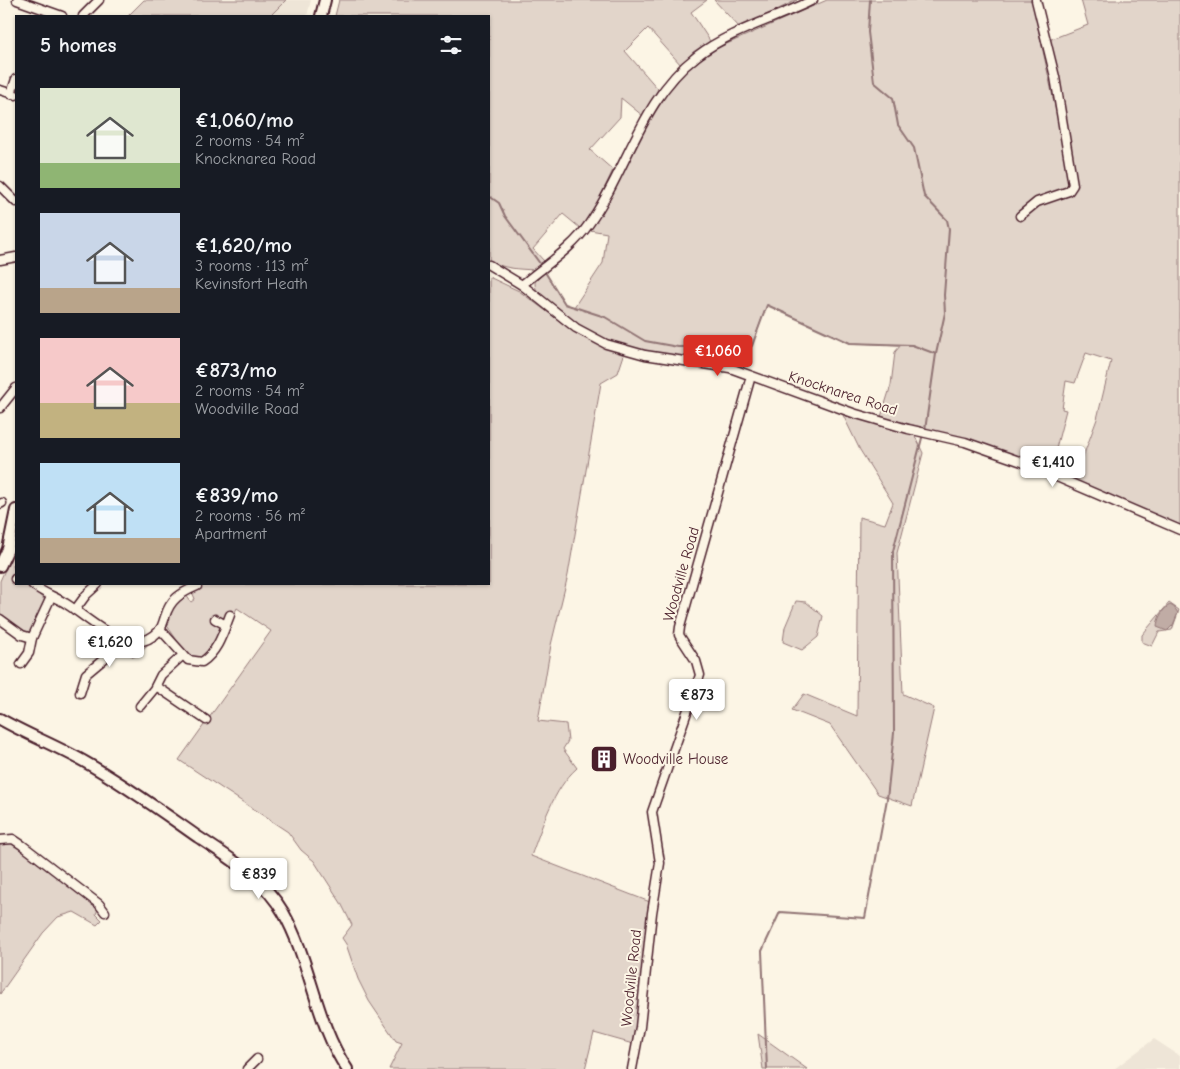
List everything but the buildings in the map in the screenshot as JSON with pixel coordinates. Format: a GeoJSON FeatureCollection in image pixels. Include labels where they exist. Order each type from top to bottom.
{"type":"FeatureCollection","features":[{"type":"Feature","properties":{"kind":"main road"},"geometry":{"type":"LineString","coordinates":[[321,15],[325,0]]}},
{"type":"Feature","properties":{"kind":"main road"},"geometry":{"type":"LineString","coordinates":[[1,564],[8,549],[15,515]]}},
{"type":"Feature","properties":{"kind":"main road"},"geometry":{"type":"LineString","coordinates":[[0,719],[83,761],[110,777],[240,866],[266,889],[283,912],[296,942],[334,1048],[347,1069]]}},
{"type":"Feature","properties":{"kind":"street"},"geometry":{"type":"LineString","coordinates":[[17,0],[40,13],[55,15]]}},
{"type":"Feature","properties":{"kind":"street"},"geometry":{"type":"LineString","coordinates":[[84,15],[99,0]]}},
{"type":"Feature","properties":{"kind":"street"},"geometry":{"type":"LineString","coordinates":[[522,285],[572,244],[588,226],[654,103],[681,70],[710,47],[813,0]]}},
{"type":"Feature","properties":{"kind":"street"},"geometry":{"type":"LineString","coordinates":[[1020,216],[1037,202],[1068,190],[1074,185],[1055,77],[1036,0]]}},
{"type":"Feature","properties":{"kind":"street"},"geometry":{"type":"LineString","coordinates":[[0,90],[14,94]]}},
{"type":"Feature","properties":{"kind":"street"},"geometry":{"type":"LineString","coordinates":[[1,187],[15,201]]}},
{"type":"Feature","properties":{"kind":"street"},"geometry":{"type":"LineString","coordinates":[[0,260],[15,257]]}},
{"type":"Feature","properties":{"kind":"street","name":"Knocknarea Road"},"geometry":{"type":"LineString","coordinates":[[490,266],[522,285],[576,328],[606,344],[645,355],[717,365],[852,413],[993,451],[1180,530]]}},
{"type":"Feature","properties":{"kind":"street","name":"Woodville Road"},"geometry":{"type":"LineString","coordinates":[[632,1069],[640,1027],[651,921],[660,863],[652,812],[700,675],[696,661],[679,635],[680,627],[751,376]]}},
{"type":"Feature","properties":{"kind":"street"},"geometry":{"type":"LineString","coordinates":[[0,408],[15,389]]}},
{"type":"Feature","properties":{"kind":"street"},"geometry":{"type":"LineString","coordinates":[[33,585],[108,633],[134,641],[147,640],[160,629],[170,604],[177,596],[193,591]]}},
{"type":"Feature","properties":{"kind":"street"},"geometry":{"type":"LineString","coordinates":[[75,610],[86,594],[97,585]]}},
{"type":"Feature","properties":{"kind":"street"},"geometry":{"type":"LineString","coordinates":[[21,664],[29,653],[32,638],[51,597]]}},
{"type":"Feature","properties":{"kind":"street"},"geometry":{"type":"LineString","coordinates":[[160,629],[183,655],[195,663],[202,662],[214,651],[230,615]]}},
{"type":"Feature","properties":{"kind":"street"},"geometry":{"type":"LineString","coordinates":[[0,619],[22,635],[32,638]]}},
{"type":"Feature","properties":{"kind":"street"},"geometry":{"type":"LineString","coordinates":[[216,619],[226,624]]}},
{"type":"Feature","properties":{"kind":"street"},"geometry":{"type":"LineString","coordinates":[[80,693],[86,674],[104,659],[107,653],[108,633]]}},
{"type":"Feature","properties":{"kind":"street"},"geometry":{"type":"LineString","coordinates":[[140,706],[156,686],[161,675],[183,655]]}},
{"type":"Feature","properties":{"kind":"street"},"geometry":{"type":"LineString","coordinates":[[156,686],[195,717],[206,720]]}},
{"type":"Feature","properties":{"kind":"street"},"geometry":{"type":"LineString","coordinates":[[0,840],[13,839],[22,845],[99,904],[105,912]]}},
{"type":"Feature","properties":{"kind":"street"},"geometry":{"type":"LineString","coordinates":[[247,1069],[257,1059]]}},
{"type":"Feature","properties":{"kind":"shaded area"},"geometry":{"type":"Polygon","coordinates":[[[144,0],[286,0],[271,15],[129,15],[144,0]]]}},
{"type":"Feature","properties":{"kind":"shaded area"},"geometry":{"type":"Polygon","coordinates":[[[286,0],[311,0],[307,15],[271,15],[286,0]]]}},
{"type":"Feature","properties":{"kind":"shaded area"},"geometry":{"type":"Polygon","coordinates":[[[339,0],[707,0],[691,12],[710,41],[693,52],[681,65],[648,28],[625,51],[658,89],[643,116],[621,98],[620,117],[590,150],[613,170],[594,210],[580,228],[563,214],[533,249],[544,261],[535,270],[517,269],[505,267],[490,261],[490,15],[335,15],[339,0]]]}},
{"type":"Feature","properties":{"kind":"shaded area"},"geometry":{"type":"Polygon","coordinates":[[[714,0],[797,0],[740,28],[714,0]]]}},
{"type":"Feature","properties":{"kind":"shaded area"},"geometry":{"type":"Polygon","coordinates":[[[827,0],[1032,0],[1059,125],[1049,40],[1088,25],[1081,0],[1180,0],[1180,527],[1074,481],[1097,419],[1111,361],[1086,353],[1075,383],[1066,381],[1062,409],[1066,410],[1050,471],[950,435],[922,430],[922,427],[881,417],[891,385],[895,352],[901,345],[850,343],[767,305],[743,369],[710,361],[641,351],[613,342],[588,331],[552,306],[538,293],[535,282],[545,272],[565,304],[574,307],[603,263],[607,233],[590,230],[611,197],[652,114],[661,100],[685,72],[713,50],[827,0]]]}},
{"type":"Feature","properties":{"kind":"shaded area"},"geometry":{"type":"Polygon","coordinates":[[[490,277],[519,291],[580,336],[624,355],[618,373],[601,383],[568,575],[551,645],[538,721],[566,724],[568,741],[563,749],[577,768],[555,797],[531,856],[650,902],[633,1044],[594,1033],[585,1069],[389,1069],[402,1043],[396,1041],[369,1001],[358,979],[346,944],[342,938],[352,925],[341,903],[314,861],[301,850],[288,832],[179,760],[271,631],[237,608],[234,614],[227,612],[220,626],[218,638],[212,648],[204,655],[195,658],[184,651],[166,624],[173,604],[186,595],[191,602],[195,599],[193,594],[195,591],[202,589],[200,585],[490,585],[490,277]]]}},
{"type":"Feature","properties":{"kind":"shaded area"},"geometry":{"type":"Polygon","coordinates":[[[842,413],[914,434],[923,453],[897,553],[903,694],[934,708],[912,806],[878,794],[830,725],[792,710],[804,694],[857,716],[859,517],[885,524],[893,503],[860,450],[842,413]]]}},
{"type":"Feature","properties":{"kind":"shaded area"},"geometry":{"type":"Polygon","coordinates":[[[15,547],[13,566],[15,575],[11,581],[15,582],[15,585],[27,585],[45,600],[32,631],[28,633],[0,615],[0,581],[15,547]]]}},
{"type":"Feature","properties":{"kind":"shaded area"},"geometry":{"type":"Polygon","coordinates":[[[796,601],[806,602],[823,616],[818,637],[802,650],[783,642],[785,627],[796,601]]]}},
{"type":"Feature","properties":{"kind":"shaded area"},"geometry":{"type":"Polygon","coordinates":[[[1169,603],[1179,610],[1172,630],[1159,632],[1152,646],[1142,642],[1142,635],[1169,603]]]}},
{"type":"Feature","properties":{"kind":"shaded area"},"geometry":{"type":"Polygon","coordinates":[[[1170,605],[1178,613],[1173,625],[1167,631],[1157,627],[1157,624],[1163,611],[1170,605]]]}},
{"type":"Feature","properties":{"kind":"shaded area"},"geometry":{"type":"Polygon","coordinates":[[[153,640],[134,657],[113,644],[116,642],[141,646],[153,640]]]}},
{"type":"Feature","properties":{"kind":"shaded area"},"geometry":{"type":"Polygon","coordinates":[[[5,842],[13,844],[23,851],[92,904],[98,909],[96,914],[102,920],[97,925],[74,912],[58,917],[43,933],[0,994],[0,844],[5,842]]]}},
{"type":"Feature","properties":{"kind":"shaded area"},"geometry":{"type":"Polygon","coordinates":[[[758,1034],[807,1069],[763,1069],[758,1034]]]}},
{"type":"Feature","properties":{"kind":"shaded area"},"geometry":{"type":"Polygon","coordinates":[[[1154,1039],[1180,1056],[1180,1069],[1114,1069],[1154,1039]]]}},
{"type":"Feature","properties":{"kind":"waterway"},"geometry":{"type":"LineString","coordinates":[[870,0],[868,32],[874,82],[893,98],[898,125],[914,148],[924,196],[947,220],[949,229],[944,295],[945,313],[936,354],[925,430]]}},
{"type":"Feature","properties":{"kind":"waterway"},"geometry":{"type":"LineString","coordinates":[[490,197],[499,203],[505,216],[541,265]]}},
{"type":"Feature","properties":{"kind":"waterway"},"geometry":{"type":"LineString","coordinates":[[545,272],[565,304],[605,317],[645,341],[678,347],[752,346],[767,305],[850,343],[912,345],[936,354]]}},
{"type":"Feature","properties":{"kind":"waterway"},"geometry":{"type":"LineString","coordinates":[[767,1069],[762,951],[780,912],[865,918],[887,799],[894,733],[893,551],[923,434]]}},
{"type":"Feature","properties":{"kind":"place","name":"Woodville House"},"geometry":{"type":"Point","coordinates":[604,759]}}]}
